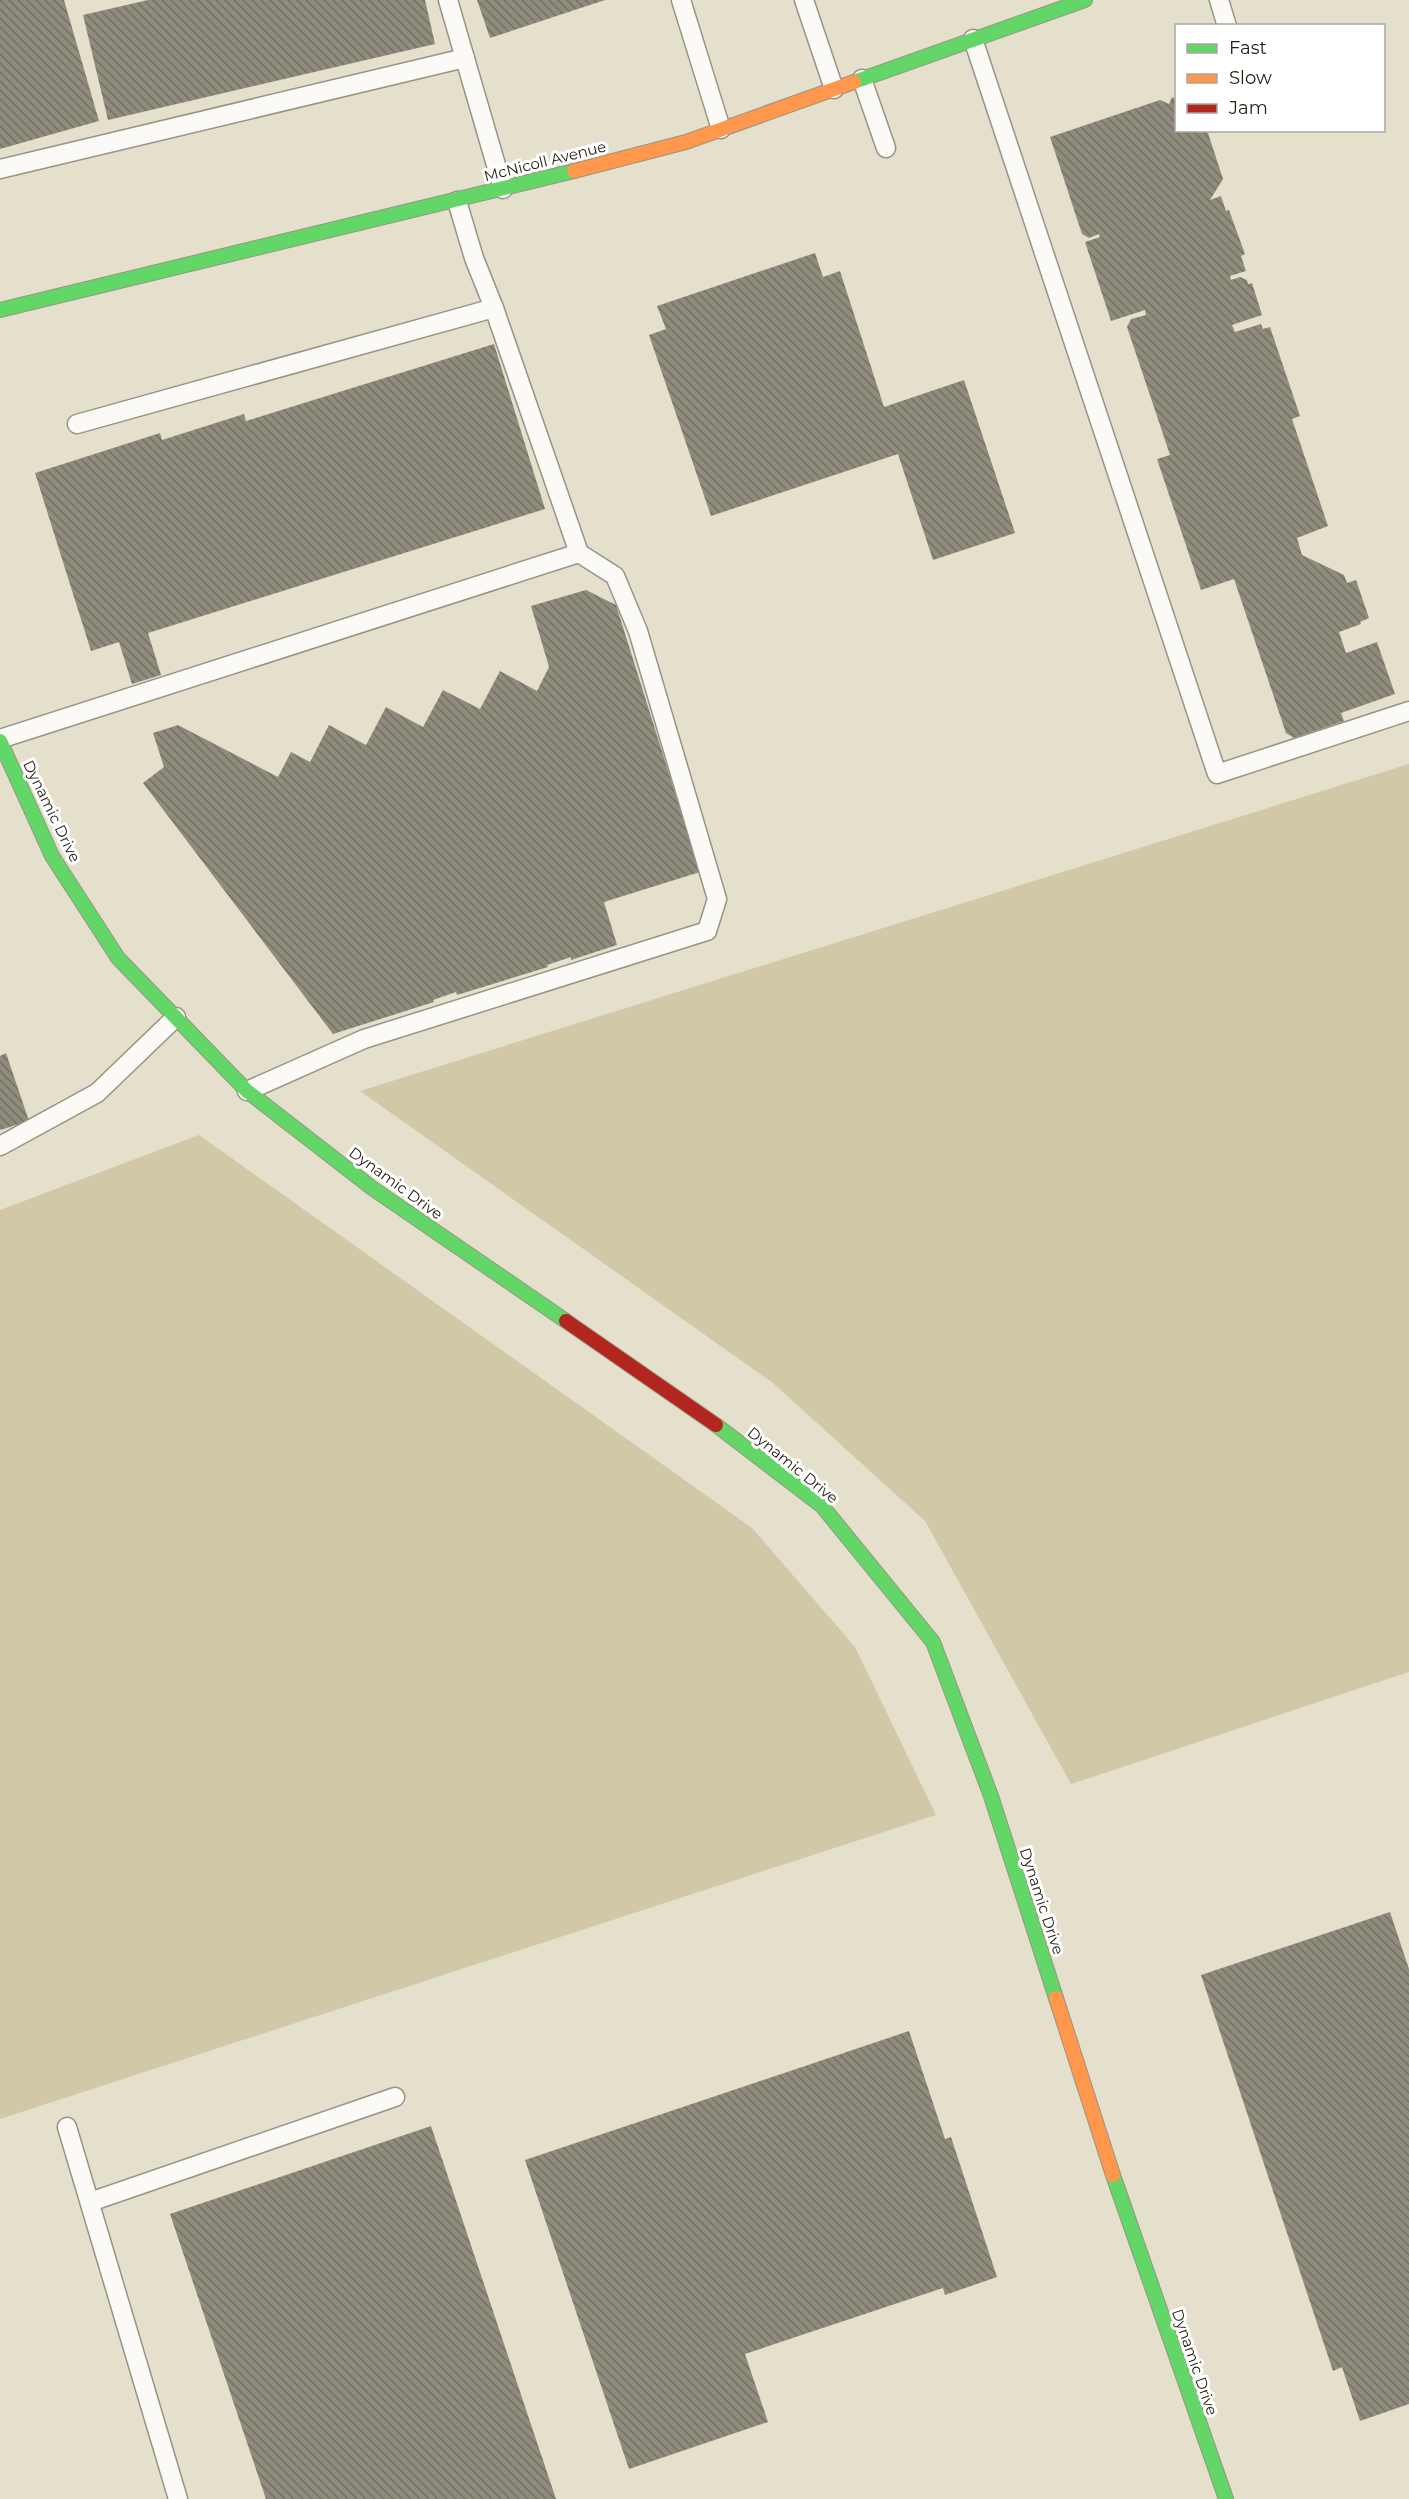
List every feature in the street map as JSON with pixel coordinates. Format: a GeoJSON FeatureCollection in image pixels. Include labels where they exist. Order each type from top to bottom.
{"type":"FeatureCollection","features":[{"type":"Feature","properties":{"kind":"street","name":"McNicoll Avenue"},"geometry":{"type":"LineString","coordinates":[[0,310],[457,201],[686,142],[1085,0]]}},
{"type":"Feature","properties":{"kind":"street","name":"Dynamic Drive"},"geometry":{"type":"LineString","coordinates":[[0,740],[52,856],[118,958],[247,1091],[372,1188],[699,1412],[822,1506],[933,1642],[991,1796],[1124,2208],[1226,2499]]}},
{"type":"Feature","properties":{"kind":"lane"},"geometry":{"type":"LineString","coordinates":[[448,0],[502,189]]}},
{"type":"Feature","properties":{"kind":"lane"},"geometry":{"type":"LineString","coordinates":[[681,0],[722,129]]}},
{"type":"Feature","properties":{"kind":"lane"},"geometry":{"type":"LineString","coordinates":[[804,0],[834,89]]}},
{"type":"Feature","properties":{"kind":"lane"},"geometry":{"type":"LineString","coordinates":[[1219,0],[1226,24]]}},
{"type":"Feature","properties":{"kind":"lane"},"geometry":{"type":"LineString","coordinates":[[973,39],[1217,774],[1409,711]]}},
{"type":"Feature","properties":{"kind":"lane"},"geometry":{"type":"LineString","coordinates":[[0,169],[465,58]]}},
{"type":"Feature","properties":{"kind":"lane"},"geometry":{"type":"LineString","coordinates":[[862,79],[886,148]]}},
{"type":"Feature","properties":{"kind":"lane"},"geometry":{"type":"LineString","coordinates":[[247,1091],[364,1039],[707,931],[717,898],[638,631],[615,576],[579,553],[494,308],[474,258],[457,201]]}},
{"type":"Feature","properties":{"kind":"lane"},"geometry":{"type":"LineString","coordinates":[[76,424],[494,308]]}},
{"type":"Feature","properties":{"kind":"lane"},"geometry":{"type":"LineString","coordinates":[[0,740],[579,553]]}},
{"type":"Feature","properties":{"kind":"lane"},"geometry":{"type":"LineString","coordinates":[[0,1146],[97,1094],[176,1017]]}},
{"type":"Feature","properties":{"kind":"lane"},"geometry":{"type":"LineString","coordinates":[[90,2202],[395,2097]]}},
{"type":"Feature","properties":{"kind":"lane"},"geometry":{"type":"LineString","coordinates":[[67,2127],[177,2499]]}},
{"type":"Feature","properties":{"kind":"shaded area"},"geometry":{"type":"Polygon","coordinates":[[[1409,764],[1409,1672],[1071,1784],[925,1521],[773,1383],[360,1091],[1409,764]]]}},
{"type":"Feature","properties":{"kind":"shaded area"},"geometry":{"type":"Polygon","coordinates":[[[199,1135],[752,1528],[855,1647],[936,1815],[0,2119],[0,1210],[199,1135]]]}},
{"type":"Feature","properties":{"kind":"building"},"geometry":{"type":"Polygon","coordinates":[[[0,0],[64,0],[99,121],[0,149],[0,0]]]}},
{"type":"Feature","properties":{"kind":"building"},"geometry":{"type":"Polygon","coordinates":[[[148,0],[425,0],[435,44],[108,120],[83,15],[148,0]]]}},
{"type":"Feature","properties":{"kind":"building"},"geometry":{"type":"Polygon","coordinates":[[[477,0],[605,0],[490,38],[477,0]]]}},
{"type":"Feature","properties":{"kind":"building"},"geometry":{"type":"Polygon","coordinates":[[[1172,97],[1175,98],[1175,132],[1208,132],[1223,179],[1210,200],[1221,196],[1226,211],[1229,210],[1245,254],[1241,256],[1246,271],[1230,276],[1231,280],[1240,277],[1247,280],[1248,284],[1252,283],[1262,315],[1232,325],[1235,332],[1261,324],[1263,329],[1270,327],[1300,416],[1292,419],[1328,526],[1297,538],[1302,555],[1344,575],[1347,583],[1356,580],[1369,618],[1360,622],[1361,624],[1339,632],[1346,653],[1377,642],[1395,694],[1341,713],[1344,721],[1294,738],[1286,733],[1234,579],[1201,590],[1157,459],[1170,455],[1127,327],[1131,319],[1146,315],[1145,310],[1111,321],[1085,242],[1100,237],[1099,234],[1089,238],[1082,234],[1050,137],[1160,100],[1169,104],[1172,97]]]}},
{"type":"Feature","properties":{"kind":"building"},"geometry":{"type":"Polygon","coordinates":[[[815,253],[823,277],[840,271],[884,407],[964,380],[1015,533],[933,560],[898,454],[711,516],[649,335],[666,329],[657,306],[815,253]]]}},
{"type":"Feature","properties":{"kind":"building"},"geometry":{"type":"Polygon","coordinates":[[[494,344],[545,509],[148,633],[161,675],[132,684],[119,642],[91,651],[35,473],[160,433],[162,440],[244,414],[246,421],[494,344]]]}},
{"type":"Feature","properties":{"kind":"building"},"geometry":{"type":"Polygon","coordinates":[[[586,590],[616,605],[700,872],[604,902],[617,945],[571,960],[571,957],[547,965],[548,967],[457,995],[456,992],[433,1000],[434,1002],[333,1034],[143,783],[164,767],[153,733],[178,725],[278,777],[291,752],[310,762],[329,725],[366,745],[386,707],[423,727],[443,690],[480,709],[500,671],[537,691],[549,667],[531,606],[586,590]]]}},
{"type":"Feature","properties":{"kind":"building"},"geometry":{"type":"Polygon","coordinates":[[[6,1053],[29,1121],[0,1130],[0,1056],[6,1053]]]}},
{"type":"Feature","properties":{"kind":"building"},"geometry":{"type":"Polygon","coordinates":[[[1390,1912],[1409,1969],[1409,2404],[1360,2421],[1342,2367],[1333,2371],[1201,1975],[1390,1912]]]}},
{"type":"Feature","properties":{"kind":"building"},"geometry":{"type":"Polygon","coordinates":[[[909,2031],[945,2139],[951,2137],[997,2277],[945,2295],[943,2288],[745,2354],[768,2422],[629,2469],[525,2160],[909,2031]]]}},
{"type":"Feature","properties":{"kind":"building"},"geometry":{"type":"Polygon","coordinates":[[[431,2126],[556,2499],[266,2499],[170,2214],[431,2126]]]}},
{"type":"Feature","properties":{"kind":"traffic: fast"},"geometry":{"type":"LineString","coordinates":[[854,82],[1085,0]]}},
{"type":"Feature","properties":{"kind":"traffic: fast"},"geometry":{"type":"LineString","coordinates":[[0,310],[574,171]]}},
{"type":"Feature","properties":{"kind":"traffic: fast"},"geometry":{"type":"LineString","coordinates":[[0,741],[52,856],[118,958],[247,1091],[372,1188],[566,1321]]}},
{"type":"Feature","properties":{"kind":"traffic: fast"},"geometry":{"type":"LineString","coordinates":[[716,1425],[822,1506],[933,1642],[991,1796],[1056,1998]]}},
{"type":"Feature","properties":{"kind":"traffic: fast"},"geometry":{"type":"LineString","coordinates":[[1113,2175],[1226,2499]]}},
{"type":"Feature","properties":{"kind":"traffic: slow"},"geometry":{"type":"LineString","coordinates":[[574,171],[686,142],[854,82]]}},
{"type":"Feature","properties":{"kind":"traffic: slow"},"geometry":{"type":"LineString","coordinates":[[1056,1998],[1113,2175]]}},
{"type":"Feature","properties":{"kind":"traffic: jam"},"geometry":{"type":"LineString","coordinates":[[566,1321],[716,1425]]}}]}
